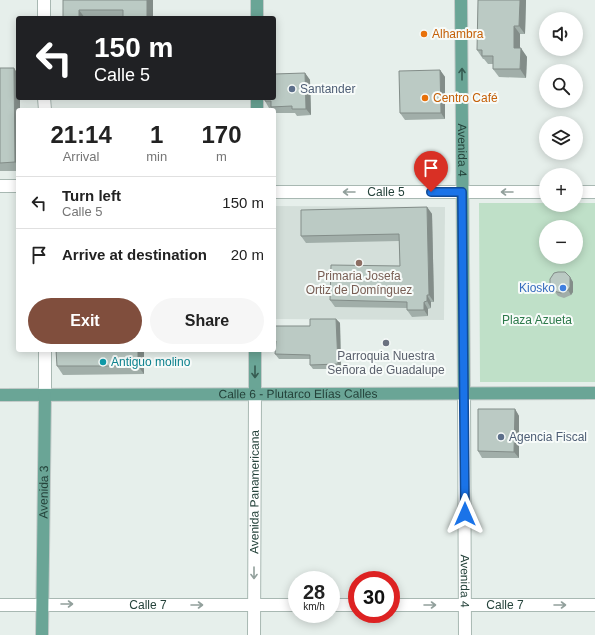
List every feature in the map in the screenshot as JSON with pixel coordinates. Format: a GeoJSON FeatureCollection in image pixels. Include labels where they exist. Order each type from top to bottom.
{"type":"FeatureCollection","features":[{"type":"Feature","properties":{"kind":"main road"},"geometry":{"type":"LineString","coordinates":[[257,0],[257,16]]}},
{"type":"Feature","properties":{"kind":"main road","name":"Avenida 4"},"geometry":{"type":"LineString","coordinates":[[461,0],[464,393]]}},
{"type":"Feature","properties":{"kind":"main road","name":"Avenida Panamericana"},"geometry":{"type":"LineString","coordinates":[[255,352],[255,394]]}},
{"type":"Feature","properties":{"kind":"main road","name":"Calle 6 - Plutarco Elías Calles"},"geometry":{"type":"LineString","coordinates":[[0,395],[595,393]]}},
{"type":"Feature","properties":{"kind":"main road","name":"Avenida 3"},"geometry":{"type":"LineString","coordinates":[[42,635],[45,395]]}},
{"type":"Feature","properties":{"kind":"street"},"geometry":{"type":"LineString","coordinates":[[44,0],[44,16]]}},
{"type":"Feature","properties":{"kind":"street"},"geometry":{"type":"LineString","coordinates":[[0,186],[16,186]]}},
{"type":"Feature","properties":{"kind":"street","name":"Calle 5"},"geometry":{"type":"LineString","coordinates":[[276,192],[539,192]]}},
{"type":"Feature","properties":{"kind":"street"},"geometry":{"type":"LineString","coordinates":[[583,192],[595,192]]}},
{"type":"Feature","properties":{"kind":"street","name":"Avenida 3"},"geometry":{"type":"LineString","coordinates":[[45,352],[45,395]]}},
{"type":"Feature","properties":{"kind":"street","name":"Avenida 4"},"geometry":{"type":"LineString","coordinates":[[464,393],[466,635]]}},
{"type":"Feature","properties":{"kind":"street","name":"Avenida Panamericana"},"geometry":{"type":"LineString","coordinates":[[254,635],[255,394]]}},
{"type":"Feature","properties":{"kind":"street","name":"Calle 7"},"geometry":{"type":"LineString","coordinates":[[0,605],[288,605]]}},
{"type":"Feature","properties":{"kind":"street","name":"Calle 7"},"geometry":{"type":"LineString","coordinates":[[400,605],[595,605]]}},
{"type":"Feature","properties":{"kind":"shaded area","name":"Primaria Josefa Ortiz de Domínguez"},"geometry":{"type":"Polygon","coordinates":[[[276,206],[445,207],[444,320],[276,319],[276,206]]]}},
{"type":"Feature","properties":{"kind":"green space","name":"Plaza Azueta"},"geometry":{"type":"Polygon","coordinates":[[[479,203],[539,203],[539,212],[583,212],[583,203],[595,203],[595,382],[480,382],[479,203]]]}},
{"type":"Feature","properties":{"kind":"building"},"geometry":{"type":"Polygon","coordinates":[[[63,0],[147,0],[147,16],[123,16],[123,10],[79,10],[79,16],[63,16],[63,0]]]}},
{"type":"Feature","properties":{"kind":"building"},"geometry":{"type":"Polygon","coordinates":[[[478,0],[520,0],[519,26],[514,26],[514,48],[521,48],[520,69],[493,69],[493,56],[482,56],[482,50],[477,50],[478,0]]]}},
{"type":"Feature","properties":{"kind":"building"},"geometry":{"type":"Polygon","coordinates":[[[0,68],[14,68],[15,162],[0,163],[0,68]]]}},
{"type":"Feature","properties":{"kind":"building","name":"Centro Café"},"geometry":{"type":"Polygon","coordinates":[[[440,70],[441,113],[400,113],[399,71],[440,70]]]}},
{"type":"Feature","properties":{"kind":"building","name":"Santander"},"geometry":{"type":"Polygon","coordinates":[[[305,73],[306,109],[292,109],[292,106],[271,107],[271,101],[265,101],[276,100],[276,74],[305,73]]]}},
{"type":"Feature","properties":{"kind":"building"},"geometry":{"type":"Polygon","coordinates":[[[427,207],[429,295],[427,295],[427,301],[424,302],[424,310],[407,310],[407,302],[330,300],[331,265],[400,266],[399,234],[301,236],[301,210],[427,207]]]}},
{"type":"Feature","properties":{"kind":"building","name":"Kiosko"},"geometry":{"type":"Polygon","coordinates":[[[565,272],[570,277],[570,287],[568,290],[561,293],[554,291],[550,286],[550,279],[554,273],[565,272]]]}},
{"type":"Feature","properties":{"kind":"building"},"geometry":{"type":"Polygon","coordinates":[[[310,319],[336,319],[338,364],[310,365],[310,355],[275,354],[276,326],[310,326],[310,319]]]}},
{"type":"Feature","properties":{"kind":"building"},"geometry":{"type":"Polygon","coordinates":[[[56,352],[138,352],[138,366],[57,366],[56,352]]]}},
{"type":"Feature","properties":{"kind":"building","name":"Agencia Fiscal"},"geometry":{"type":"Polygon","coordinates":[[[478,409],[515,409],[514,452],[478,451],[478,409]]]}},
{"type":"Feature","properties":{"kind":"place","name":"Alhambra"},"geometry":{"type":"Point","coordinates":[424,34]}},
{"type":"Feature","properties":{"kind":"place","name":"Santander"},"geometry":{"type":"Point","coordinates":[292,89]}},
{"type":"Feature","properties":{"kind":"place","name":"Centro Café"},"geometry":{"type":"Point","coordinates":[425,98]}},
{"type":"Feature","properties":{"kind":"place","name":"Primaria Josefa Ortiz de Domínguez"},"geometry":{"type":"Point","coordinates":[359,263]}},
{"type":"Feature","properties":{"kind":"place","name":"Kiosko"},"geometry":{"type":"Point","coordinates":[563,288]}},
{"type":"Feature","properties":{"kind":"place","name":"Parroquia Nuestra Señora de Guadalupe"},"geometry":{"type":"Point","coordinates":[386,343]}},
{"type":"Feature","properties":{"kind":"place","name":"Antiguo molino"},"geometry":{"type":"Point","coordinates":[103,362]}},
{"type":"Feature","properties":{"kind":"place","name":"Agencia Fiscal"},"geometry":{"type":"Point","coordinates":[501,437]}},
{"type":"Feature","properties":{"kind":"route"},"geometry":{"type":"LineString","coordinates":[[431,192],[462,192],[465,514]]}}]}
